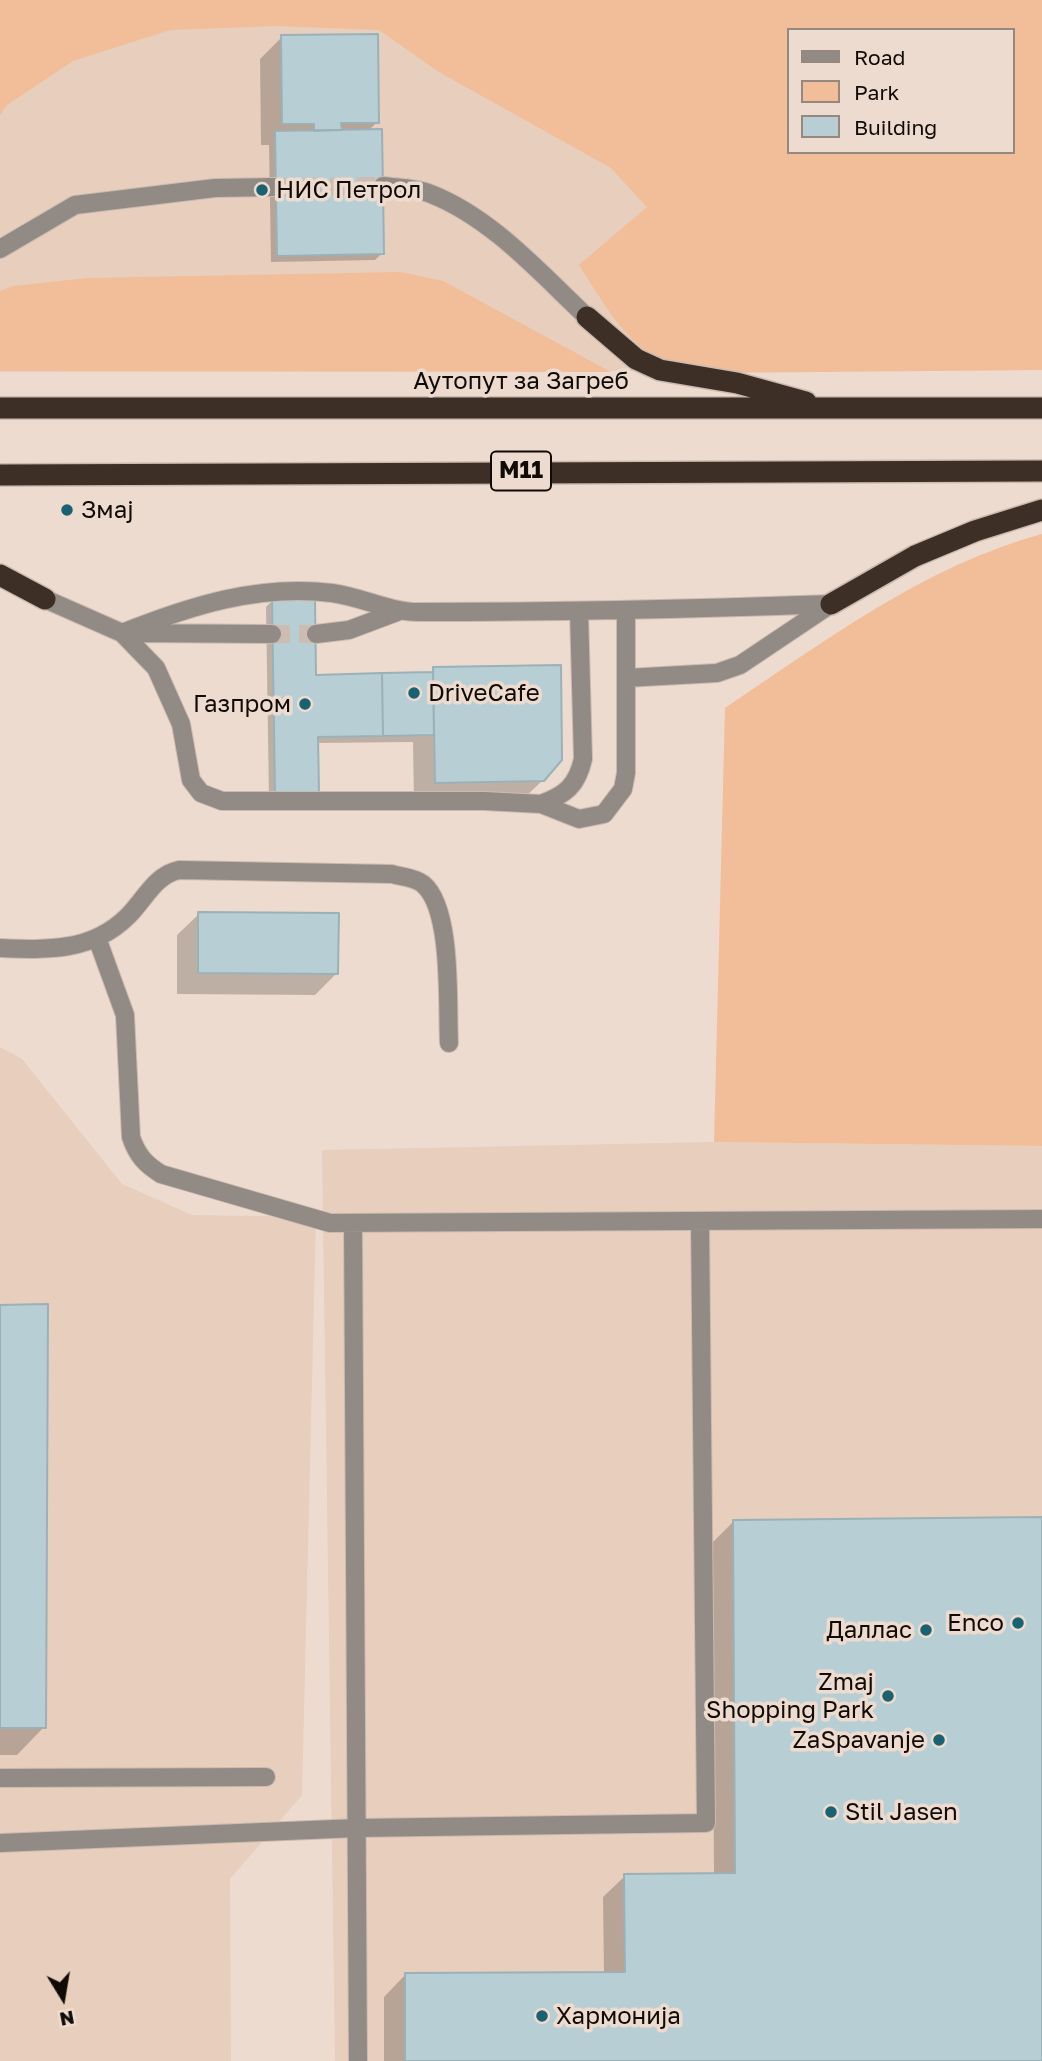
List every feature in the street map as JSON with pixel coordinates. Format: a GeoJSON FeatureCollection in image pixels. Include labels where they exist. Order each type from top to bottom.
{"type":"FeatureCollection","features":[{"type":"Feature","properties":{"kind":"highway"},"geometry":{"type":"LineString","coordinates":[[587,317],[636,359],[660,370],[737,383],[835,410]]}},
{"type":"Feature","properties":{"kind":"highway","name":"Аутопут за Загреб"},"geometry":{"type":"LineString","coordinates":[[0,408],[1042,408]]}},
{"type":"Feature","properties":{"kind":"highway","name":"M11"},"geometry":{"type":"LineString","coordinates":[[0,475],[1042,471]]}},
{"type":"Feature","properties":{"kind":"highway"},"geometry":{"type":"LineString","coordinates":[[831,604],[915,556],[975,531],[1042,510]]}},
{"type":"Feature","properties":{"kind":"highway"},"geometry":{"type":"LineString","coordinates":[[0,575],[45,599]]}},
{"type":"Feature","properties":{"kind":"lane"},"geometry":{"type":"LineString","coordinates":[[383,186],[429,193],[473,216],[513,247],[587,317]]}},
{"type":"Feature","properties":{"kind":"lane"},"geometry":{"type":"LineString","coordinates":[[0,249],[75,205],[215,188],[276,187]]}},
{"type":"Feature","properties":{"kind":"lane"},"geometry":{"type":"LineString","coordinates":[[122,633],[181,609],[270,592],[335,594],[372,602],[397,612]]}},
{"type":"Feature","properties":{"kind":"lane"},"geometry":{"type":"LineString","coordinates":[[45,599],[122,633],[156,668],[181,724],[191,780],[201,793],[222,801],[541,804],[579,819],[604,814],[616,801],[626,773],[626,612]]}},
{"type":"Feature","properties":{"kind":"lane"},"geometry":{"type":"LineString","coordinates":[[316,634],[349,630],[397,612],[626,612],[831,604]]}},
{"type":"Feature","properties":{"kind":"lane"},"geometry":{"type":"LineString","coordinates":[[626,678],[717,673],[740,665],[831,604]]}},
{"type":"Feature","properties":{"kind":"lane"},"geometry":{"type":"LineString","coordinates":[[541,804],[565,795],[580,774],[583,759],[579,611]]}},
{"type":"Feature","properties":{"kind":"lane"},"geometry":{"type":"LineString","coordinates":[[122,633],[272,634]]}},
{"type":"Feature","properties":{"kind":"lane"},"geometry":{"type":"LineString","coordinates":[[0,948],[66,948],[97,938],[128,916],[162,877],[179,870],[392,874],[424,885],[442,917],[449,1043]]}},
{"type":"Feature","properties":{"kind":"lane"},"geometry":{"type":"LineString","coordinates":[[97,938],[125,1015],[131,1137],[146,1166],[161,1174],[330,1223],[1042,1219]]}},
{"type":"Feature","properties":{"kind":"lane"},"geometry":{"type":"LineString","coordinates":[[0,1843],[358,1828],[706,1824],[700,1221]]}},
{"type":"Feature","properties":{"kind":"lane"},"geometry":{"type":"LineString","coordinates":[[353,1223],[358,2061]]}},
{"type":"Feature","properties":{"kind":"lane"},"geometry":{"type":"LineString","coordinates":[[0,1778],[266,1777]]}},
{"type":"Feature","properties":{"kind":"shaded area"},"geometry":{"type":"Polygon","coordinates":[[[0,0],[1042,0],[1042,370],[0,372],[0,0]]]}},
{"type":"Feature","properties":{"kind":"shaded area"},"geometry":{"type":"Polygon","coordinates":[[[0,1047],[22,1059],[122,1184],[192,1215],[316,1217],[302,1795],[230,1879],[231,2061],[0,2061],[0,1047]]]}},
{"type":"Feature","properties":{"kind":"shaded area","name":"Zmaj Shopping Park"},"geometry":{"type":"Polygon","coordinates":[[[714,1142],[1042,1146],[1042,2061],[335,2061],[322,1150],[714,1142]]]}},
{"type":"Feature","properties":{"kind":"green space"},"geometry":{"type":"Polygon","coordinates":[[[0,0],[1042,0],[1042,370],[708,373],[674,364],[649,353],[624,330],[579,265],[647,207],[611,168],[439,72],[379,30],[275,26],[170,30],[73,61],[7,105],[0,115],[0,0]]]}},
{"type":"Feature","properties":{"kind":"green space"},"geometry":{"type":"Polygon","coordinates":[[[401,272],[443,281],[611,372],[0,371],[0,291],[13,286],[88,278],[401,272]]]}},
{"type":"Feature","properties":{"kind":"green space"},"geometry":{"type":"Polygon","coordinates":[[[1042,534],[1042,1146],[714,1142],[725,708],[838,632],[916,585],[999,548],[1042,534]]]}},
{"type":"Feature","properties":{"kind":"building"},"geometry":{"type":"Polygon","coordinates":[[[378,34],[379,123],[341,123],[342,130],[314,131],[314,124],[282,124],[281,35],[378,34]]]}},
{"type":"Feature","properties":{"kind":"building"},"geometry":{"type":"Polygon","coordinates":[[[382,129],[384,254],[277,256],[275,131],[382,129]]]}},
{"type":"Feature","properties":{"kind":"building"},"geometry":{"type":"Polygon","coordinates":[[[315,598],[316,675],[382,673],[383,736],[318,737],[319,792],[275,794],[272,599],[315,598]]]}},
{"type":"Feature","properties":{"kind":"building"},"geometry":{"type":"Polygon","coordinates":[[[561,665],[562,760],[544,781],[435,783],[433,667],[561,665]]]}},
{"type":"Feature","properties":{"kind":"building"},"geometry":{"type":"Polygon","coordinates":[[[433,672],[434,735],[383,736],[382,673],[433,672]]]}},
{"type":"Feature","properties":{"kind":"building"},"geometry":{"type":"Polygon","coordinates":[[[198,912],[339,913],[338,974],[198,973],[198,912]]]}},
{"type":"Feature","properties":{"kind":"building"},"geometry":{"type":"Polygon","coordinates":[[[48,1304],[46,1728],[0,1728],[0,1305],[48,1304]]]}},
{"type":"Feature","properties":{"kind":"building","name":"Zmaj Shopping Park"},"geometry":{"type":"Polygon","coordinates":[[[1042,1517],[1042,2061],[405,2061],[405,1973],[625,1972],[624,1874],[735,1873],[733,1520],[1042,1517]]]}},
{"type":"Feature","properties":{"kind":"tunnel"},"geometry":{"type":"LineString","coordinates":[[276,187],[383,186]]}},
{"type":"Feature","properties":{"kind":"tunnel"},"geometry":{"type":"LineString","coordinates":[[272,634],[316,634]]}},
{"type":"Feature","properties":{"kind":"place","name":"НИС Петрол"},"geometry":{"type":"Point","coordinates":[262,190]}},
{"type":"Feature","properties":{"kind":"place","name":"Змај"},"geometry":{"type":"Point","coordinates":[67,510]}},
{"type":"Feature","properties":{"kind":"place","name":"DriveCafe"},"geometry":{"type":"Point","coordinates":[414,693]}},
{"type":"Feature","properties":{"kind":"place","name":"Газпром"},"geometry":{"type":"Point","coordinates":[305,704]}},
{"type":"Feature","properties":{"kind":"place","name":"Enco"},"geometry":{"type":"Point","coordinates":[1018,1623]}},
{"type":"Feature","properties":{"kind":"place","name":"Даллас"},"geometry":{"type":"Point","coordinates":[926,1630]}},
{"type":"Feature","properties":{"kind":"place","name":"Zmaj Shopping Park"},"geometry":{"type":"Point","coordinates":[888,1696]}},
{"type":"Feature","properties":{"kind":"place","name":"ZaSpavanje"},"geometry":{"type":"Point","coordinates":[939,1740]}},
{"type":"Feature","properties":{"kind":"place","name":"Stil Jasen"},"geometry":{"type":"Point","coordinates":[831,1812]}},
{"type":"Feature","properties":{"kind":"place","name":"Хармонија"},"geometry":{"type":"Point","coordinates":[542,2016]}}]}
